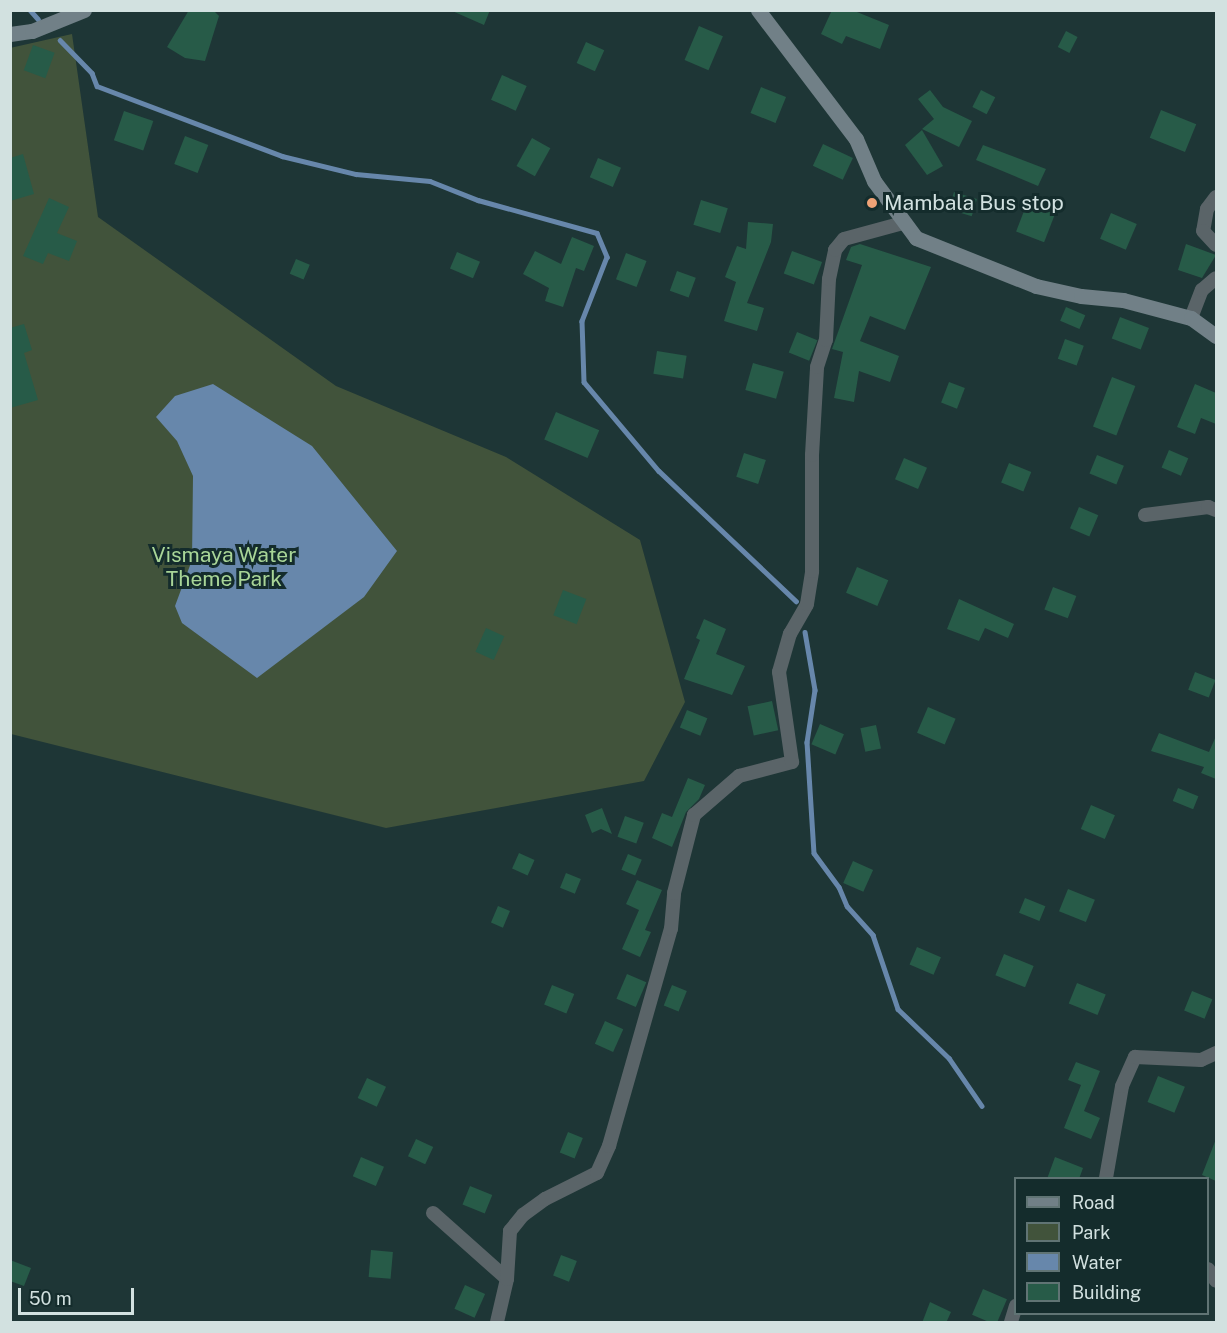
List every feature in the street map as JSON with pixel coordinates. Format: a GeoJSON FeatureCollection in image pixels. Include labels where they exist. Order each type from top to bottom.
{"type":"FeatureCollection","features":[{"type":"Feature","properties":{"kind":"main road"},"geometry":{"type":"LineString","coordinates":[[10,34],[32,31],[84,10]]}},
{"type":"Feature","properties":{"kind":"main road"},"geometry":{"type":"LineString","coordinates":[[758,10],[785,51],[856,140],[874,181],[916,238],[1036,286],[1081,296],[1123,300],[1191,318],[1216,336]]}},
{"type":"Feature","properties":{"kind":"street"},"geometry":{"type":"LineString","coordinates":[[1216,197],[1207,209],[1203,231],[1216,245]]}},
{"type":"Feature","properties":{"kind":"street"},"geometry":{"type":"LineString","coordinates":[[498,1323],[507,1279],[510,1231],[545,1199],[597,1173],[609,1146],[671,929],[674,893],[694,816],[739,776],[792,762],[778,672],[790,634],[807,604],[812,572],[812,455],[817,367],[826,340],[829,279],[836,250],[844,240],[903,223]]}},
{"type":"Feature","properties":{"kind":"street"},"geometry":{"type":"LineString","coordinates":[[1191,318],[1202,290],[1216,278]]}},
{"type":"Feature","properties":{"kind":"street"},"geometry":{"type":"LineString","coordinates":[[1145,515],[1208,507],[1216,510]]}},
{"type":"Feature","properties":{"kind":"street"},"geometry":{"type":"LineString","coordinates":[[1106,1177],[1122,1086],[1134,1056],[1201,1060],[1216,1053]]}},
{"type":"Feature","properties":{"kind":"street"},"geometry":{"type":"LineString","coordinates":[[433,1213],[507,1279]]}},
{"type":"Feature","properties":{"kind":"green space","name":"Vismaya Water Theme Park"},"geometry":{"type":"Polygon","coordinates":[[[72,34],[98,217],[336,386],[506,457],[640,540],[685,702],[644,781],[386,828],[11,734],[10,48],[72,34]]]}},
{"type":"Feature","properties":{"kind":"water"},"geometry":{"type":"Polygon","coordinates":[[[213,384],[312,446],[397,551],[364,597],[257,678],[182,623],[175,606],[192,560],[193,476],[177,441],[156,417],[175,396],[213,384]]]}},
{"type":"Feature","properties":{"kind":"building"},"geometry":{"type":"Polygon","coordinates":[[[189,10],[213,10],[219,16],[205,61],[185,58],[167,47],[189,10]]]}},
{"type":"Feature","properties":{"kind":"building"},"geometry":{"type":"Polygon","coordinates":[[[450,10],[490,10],[484,25],[450,10]]]}},
{"type":"Feature","properties":{"kind":"building"},"geometry":{"type":"Polygon","coordinates":[[[832,10],[852,10],[889,25],[880,49],[846,36],[842,44],[821,34],[832,10]]]}},
{"type":"Feature","properties":{"kind":"building"},"geometry":{"type":"Polygon","coordinates":[[[699,26],[723,36],[708,70],[685,60],[699,26]]]}},
{"type":"Feature","properties":{"kind":"building"},"geometry":{"type":"Polygon","coordinates":[[[1066,31],[1078,37],[1069,53],[1058,47],[1066,31]]]}},
{"type":"Feature","properties":{"kind":"building"},"geometry":{"type":"Polygon","coordinates":[[[586,42],[604,50],[595,71],[577,63],[586,42]]]}},
{"type":"Feature","properties":{"kind":"building"},"geometry":{"type":"Polygon","coordinates":[[[33,45],[55,53],[45,78],[24,70],[33,45]]]}},
{"type":"Feature","properties":{"kind":"building"},"geometry":{"type":"Polygon","coordinates":[[[502,75],[527,86],[516,111],[491,100],[502,75]]]}},
{"type":"Feature","properties":{"kind":"building"},"geometry":{"type":"Polygon","coordinates":[[[761,87],[786,97],[776,123],[751,113],[761,87]]]}},
{"type":"Feature","properties":{"kind":"building"},"geometry":{"type":"Polygon","coordinates":[[[930,90],[943,107],[972,121],[959,147],[922,129],[934,119],[918,99],[930,90]]]}},
{"type":"Feature","properties":{"kind":"building"},"geometry":{"type":"Polygon","coordinates":[[[981,90],[995,97],[987,114],[972,107],[981,90]]]}},
{"type":"Feature","properties":{"kind":"building"},"geometry":{"type":"Polygon","coordinates":[[[1161,110],[1196,124],[1185,152],[1150,138],[1161,110]]]}},
{"type":"Feature","properties":{"kind":"building"},"geometry":{"type":"Polygon","coordinates":[[[124,111],[153,121],[143,150],[114,140],[124,111]]]}},
{"type":"Feature","properties":{"kind":"building"},"geometry":{"type":"Polygon","coordinates":[[[922,130],[943,166],[927,175],[905,145],[922,130]]]}},
{"type":"Feature","properties":{"kind":"building"},"geometry":{"type":"Polygon","coordinates":[[[185,136],[208,145],[198,173],[174,164],[185,136]]]}},
{"type":"Feature","properties":{"kind":"building"},"geometry":{"type":"Polygon","coordinates":[[[532,138],[550,148],[535,176],[516,166],[532,138]]]}},
{"type":"Feature","properties":{"kind":"building"},"geometry":{"type":"Polygon","coordinates":[[[823,144],[853,158],[843,180],[813,166],[823,144]]]}},
{"type":"Feature","properties":{"kind":"building"},"geometry":{"type":"Polygon","coordinates":[[[983,145],[1046,169],[1038,186],[976,160],[983,145]]]}},
{"type":"Feature","properties":{"kind":"building"},"geometry":{"type":"Polygon","coordinates":[[[23,154],[34,194],[10,201],[10,158],[23,154]]]}},
{"type":"Feature","properties":{"kind":"building"},"geometry":{"type":"Polygon","coordinates":[[[598,158],[621,168],[613,187],[590,177],[598,158]]]}},
{"type":"Feature","properties":{"kind":"building"},"geometry":{"type":"Polygon","coordinates":[[[954,192],[977,199],[972,216],[949,209],[954,192]]]}},
{"type":"Feature","properties":{"kind":"building"},"geometry":{"type":"Polygon","coordinates":[[[49,198],[69,207],[57,233],[77,241],[69,261],[48,253],[43,264],[23,256],[49,198]]]}},
{"type":"Feature","properties":{"kind":"building"},"geometry":{"type":"Polygon","coordinates":[[[1029,198],[1057,209],[1044,242],[1016,232],[1029,198]]]}},
{"type":"Feature","properties":{"kind":"building"},"geometry":{"type":"Polygon","coordinates":[[[701,200],[728,208],[720,233],[693,225],[701,200]]]}},
{"type":"Feature","properties":{"kind":"building"},"geometry":{"type":"Polygon","coordinates":[[[1111,213],[1137,224],[1126,250],[1100,239],[1111,213]]]}},
{"type":"Feature","properties":{"kind":"building"},"geometry":{"type":"Polygon","coordinates":[[[748,222],[773,224],[771,242],[747,303],[764,308],[757,331],[724,321],[736,282],[725,277],[737,246],[746,249],[748,222]]]}},
{"type":"Feature","properties":{"kind":"building"},"geometry":{"type":"Polygon","coordinates":[[[572,237],[594,246],[584,271],[576,268],[563,307],[545,301],[549,288],[523,274],[535,251],[561,264],[572,237]]]}},
{"type":"Feature","properties":{"kind":"building"},"geometry":{"type":"Polygon","coordinates":[[[860,244],[931,267],[905,330],[870,316],[860,341],[899,356],[890,382],[859,371],[854,402],[834,398],[843,352],[832,349],[862,265],[846,260],[851,247],[860,244]]]}},
{"type":"Feature","properties":{"kind":"building"},"geometry":{"type":"Polygon","coordinates":[[[1186,244],[1216,255],[1202,278],[1178,270],[1186,244]]]}},
{"type":"Feature","properties":{"kind":"building"},"geometry":{"type":"Polygon","coordinates":[[[792,251],[822,262],[814,284],[784,274],[792,251]]]}},
{"type":"Feature","properties":{"kind":"building"},"geometry":{"type":"Polygon","coordinates":[[[457,252],[480,262],[473,278],[450,269],[457,252]]]}},
{"type":"Feature","properties":{"kind":"building"},"geometry":{"type":"Polygon","coordinates":[[[626,253],[647,261],[637,287],[616,279],[626,253]]]}},
{"type":"Feature","properties":{"kind":"building"},"geometry":{"type":"Polygon","coordinates":[[[296,259],[310,265],[304,280],[290,274],[296,259]]]}},
{"type":"Feature","properties":{"kind":"building"},"geometry":{"type":"Polygon","coordinates":[[[677,271],[696,278],[689,298],[670,291],[677,271]]]}},
{"type":"Feature","properties":{"kind":"building"},"geometry":{"type":"Polygon","coordinates":[[[1066,307],[1085,315],[1079,329],[1060,321],[1066,307]]]}},
{"type":"Feature","properties":{"kind":"building"},"geometry":{"type":"Polygon","coordinates":[[[1120,317],[1149,328],[1141,350],[1112,338],[1120,317]]]}},
{"type":"Feature","properties":{"kind":"building"},"geometry":{"type":"Polygon","coordinates":[[[24,324],[32,350],[24,353],[38,400],[10,408],[10,328],[24,324]]]}},
{"type":"Feature","properties":{"kind":"building"},"geometry":{"type":"Polygon","coordinates":[[[797,332],[817,340],[809,361],[789,352],[797,332]]]}},
{"type":"Feature","properties":{"kind":"building"},"geometry":{"type":"Polygon","coordinates":[[[1065,339],[1084,346],[1077,366],[1058,359],[1065,339]]]}},
{"type":"Feature","properties":{"kind":"building"},"geometry":{"type":"Polygon","coordinates":[[[657,351],[687,356],[683,378],[653,374],[657,351]]]}},
{"type":"Feature","properties":{"kind":"building"},"geometry":{"type":"Polygon","coordinates":[[[753,363],[784,372],[776,399],[745,390],[753,363]]]}},
{"type":"Feature","properties":{"kind":"building"},"geometry":{"type":"Polygon","coordinates":[[[1112,377],[1135,386],[1116,435],[1093,426],[1112,377]]]}},
{"type":"Feature","properties":{"kind":"building"},"geometry":{"type":"Polygon","coordinates":[[[949,382],[965,388],[957,409],[941,403],[949,382]]]}},
{"type":"Feature","properties":{"kind":"building"},"geometry":{"type":"Polygon","coordinates":[[[1195,384],[1216,393],[1216,424],[1201,418],[1195,434],[1177,427],[1195,384]]]}},
{"type":"Feature","properties":{"kind":"building"},"geometry":{"type":"Polygon","coordinates":[[[556,412],[599,430],[588,458],[544,440],[556,412]]]}},
{"type":"Feature","properties":{"kind":"building"},"geometry":{"type":"Polygon","coordinates":[[[1169,450],[1188,458],[1181,476],[1162,467],[1169,450]]]}},
{"type":"Feature","properties":{"kind":"building"},"geometry":{"type":"Polygon","coordinates":[[[744,453],[766,460],[758,484],[736,477],[744,453]]]}},
{"type":"Feature","properties":{"kind":"building"},"geometry":{"type":"Polygon","coordinates":[[[1097,455],[1124,466],[1116,484],[1090,474],[1097,455]]]}},
{"type":"Feature","properties":{"kind":"building"},"geometry":{"type":"Polygon","coordinates":[[[904,458],[927,468],[918,489],[895,479],[904,458]]]}},
{"type":"Feature","properties":{"kind":"building"},"geometry":{"type":"Polygon","coordinates":[[[1009,463],[1031,472],[1023,491],[1001,482],[1009,463]]]}},
{"type":"Feature","properties":{"kind":"building"},"geometry":{"type":"Polygon","coordinates":[[[1079,507],[1098,515],[1089,536],[1070,528],[1079,507]]]}},
{"type":"Feature","properties":{"kind":"building"},"geometry":{"type":"Polygon","coordinates":[[[857,567],[888,580],[877,606],[846,593],[857,567]]]}},
{"type":"Feature","properties":{"kind":"building"},"geometry":{"type":"Polygon","coordinates":[[[1053,587],[1076,596],[1068,618],[1044,609],[1053,587]]]}},
{"type":"Feature","properties":{"kind":"building"},"geometry":{"type":"Polygon","coordinates":[[[563,590],[586,599],[577,624],[553,615],[563,590]]]}},
{"type":"Feature","properties":{"kind":"building"},"geometry":{"type":"Polygon","coordinates":[[[959,599],[1014,624],[1008,638],[985,628],[979,641],[947,629],[959,599]]]}},
{"type":"Feature","properties":{"kind":"building"},"geometry":{"type":"Polygon","coordinates":[[[704,619],[726,629],[716,654],[745,666],[732,695],[684,679],[700,640],[696,638],[704,619]]]}},
{"type":"Feature","properties":{"kind":"building"},"geometry":{"type":"Polygon","coordinates":[[[486,628],[504,636],[494,660],[475,652],[486,628]]]}},
{"type":"Feature","properties":{"kind":"building"},"geometry":{"type":"Polygon","coordinates":[[[1195,672],[1216,680],[1209,698],[1188,690],[1195,672]]]}},
{"type":"Feature","properties":{"kind":"building"},"geometry":{"type":"Polygon","coordinates":[[[772,701],[778,730],[754,736],[748,706],[772,701]]]}},
{"type":"Feature","properties":{"kind":"building"},"geometry":{"type":"Polygon","coordinates":[[[928,707],[956,719],[945,744],[917,733],[928,707]]]}},
{"type":"Feature","properties":{"kind":"building"},"geometry":{"type":"Polygon","coordinates":[[[687,710],[707,718],[700,736],[680,728],[687,710]]]}},
{"type":"Feature","properties":{"kind":"building"},"geometry":{"type":"Polygon","coordinates":[[[820,724],[844,734],[835,754],[811,744],[820,724]]]}},
{"type":"Feature","properties":{"kind":"building"},"geometry":{"type":"Polygon","coordinates":[[[876,725],[881,748],[865,752],[860,728],[876,725]]]}},
{"type":"Feature","properties":{"kind":"building"},"geometry":{"type":"Polygon","coordinates":[[[1159,733],[1209,752],[1216,736],[1216,779],[1201,773],[1204,767],[1151,751],[1159,733]]]}},
{"type":"Feature","properties":{"kind":"building"},"geometry":{"type":"Polygon","coordinates":[[[688,778],[705,785],[699,799],[686,812],[672,847],[652,838],[662,813],[672,817],[688,778]]]}},
{"type":"Feature","properties":{"kind":"building"},"geometry":{"type":"Polygon","coordinates":[[[1178,788],[1198,796],[1193,809],[1173,801],[1178,788]]]}},
{"type":"Feature","properties":{"kind":"building"},"geometry":{"type":"Polygon","coordinates":[[[1091,805],[1115,815],[1105,839],[1081,829],[1091,805]]]}},
{"type":"Feature","properties":{"kind":"building"},"geometry":{"type":"Polygon","coordinates":[[[602,808],[612,834],[601,829],[592,833],[585,815],[602,808]]]}},
{"type":"Feature","properties":{"kind":"building"},"geometry":{"type":"Polygon","coordinates":[[[625,816],[644,823],[636,844],[617,837],[625,816]]]}},
{"type":"Feature","properties":{"kind":"building"},"geometry":{"type":"Polygon","coordinates":[[[519,853],[535,860],[528,875],[512,869],[519,853]]]}},
{"type":"Feature","properties":{"kind":"building"},"geometry":{"type":"Polygon","coordinates":[[[628,854],[642,860],[635,876],[621,870],[628,854]]]}},
{"type":"Feature","properties":{"kind":"building"},"geometry":{"type":"Polygon","coordinates":[[[853,861],[873,870],[863,892],[843,883],[853,861]]]}},
{"type":"Feature","properties":{"kind":"building"},"geometry":{"type":"Polygon","coordinates":[[[566,873],[581,879],[575,894],[560,888],[566,873]]]}},
{"type":"Feature","properties":{"kind":"building"},"geometry":{"type":"Polygon","coordinates":[[[637,880],[662,890],[645,930],[651,932],[640,957],[622,949],[639,910],[626,904],[637,880]]]}},
{"type":"Feature","properties":{"kind":"building"},"geometry":{"type":"Polygon","coordinates":[[[1068,889],[1095,900],[1086,922],[1059,911],[1068,889]]]}},
{"type":"Feature","properties":{"kind":"building"},"geometry":{"type":"Polygon","coordinates":[[[1025,898],[1045,906],[1039,921],[1019,913],[1025,898]]]}},
{"type":"Feature","properties":{"kind":"building"},"geometry":{"type":"Polygon","coordinates":[[[498,906],[510,911],[503,928],[491,923],[498,906]]]}},
{"type":"Feature","properties":{"kind":"building"},"geometry":{"type":"Polygon","coordinates":[[[917,947],[941,957],[934,975],[910,964],[917,947]]]}},
{"type":"Feature","properties":{"kind":"building"},"geometry":{"type":"Polygon","coordinates":[[[1004,954],[1034,966],[1025,987],[995,975],[1004,954]]]}},
{"type":"Feature","properties":{"kind":"building"},"geometry":{"type":"Polygon","coordinates":[[[627,974],[646,982],[636,1007],[616,999],[627,974]]]}},
{"type":"Feature","properties":{"kind":"building"},"geometry":{"type":"Polygon","coordinates":[[[1077,983],[1106,995],[1098,1015],[1069,1003],[1077,983]]]}},
{"type":"Feature","properties":{"kind":"building"},"geometry":{"type":"Polygon","coordinates":[[[552,985],[574,994],[566,1013],[544,1004],[552,985]]]}},
{"type":"Feature","properties":{"kind":"building"},"geometry":{"type":"Polygon","coordinates":[[[672,985],[687,991],[679,1011],[664,1005],[672,985]]]}},
{"type":"Feature","properties":{"kind":"building"},"geometry":{"type":"Polygon","coordinates":[[[1192,991],[1212,999],[1205,1019],[1184,1010],[1192,991]]]}},
{"type":"Feature","properties":{"kind":"building"},"geometry":{"type":"Polygon","coordinates":[[[605,1021],[623,1029],[613,1052],[595,1044],[605,1021]]]}},
{"type":"Feature","properties":{"kind":"building"},"geometry":{"type":"Polygon","coordinates":[[[1076,1062],[1100,1071],[1084,1111],[1100,1118],[1091,1139],[1064,1128],[1081,1085],[1068,1080],[1076,1062]]]}},
{"type":"Feature","properties":{"kind":"building"},"geometry":{"type":"Polygon","coordinates":[[[1158,1076],[1185,1087],[1174,1113],[1148,1102],[1158,1076]]]}},
{"type":"Feature","properties":{"kind":"building"},"geometry":{"type":"Polygon","coordinates":[[[367,1078],[386,1087],[377,1107],[358,1098],[367,1078]]]}},
{"type":"Feature","properties":{"kind":"building"},"geometry":{"type":"Polygon","coordinates":[[[568,1132],[583,1138],[575,1158],[560,1152],[568,1132]]]}},
{"type":"Feature","properties":{"kind":"building"},"geometry":{"type":"Polygon","coordinates":[[[416,1139],[433,1147],[425,1164],[408,1156],[416,1139]]]}},
{"type":"Feature","properties":{"kind":"building"},"geometry":{"type":"Polygon","coordinates":[[[1216,1139],[1216,1181],[1202,1175],[1216,1139]]]}},
{"type":"Feature","properties":{"kind":"building"},"geometry":{"type":"Polygon","coordinates":[[[361,1157],[384,1167],[376,1186],[353,1176],[361,1157]]]}},
{"type":"Feature","properties":{"kind":"building"},"geometry":{"type":"Polygon","coordinates":[[[1055,1157],[1083,1168],[1080,1177],[1048,1177],[1055,1157]]]}},
{"type":"Feature","properties":{"kind":"building"},"geometry":{"type":"Polygon","coordinates":[[[470,1186],[492,1195],[485,1214],[463,1205],[470,1186]]]}},
{"type":"Feature","properties":{"kind":"building"},"geometry":{"type":"Polygon","coordinates":[[[371,1250],[393,1252],[391,1279],[369,1277],[371,1250]]]}},
{"type":"Feature","properties":{"kind":"building"},"geometry":{"type":"Polygon","coordinates":[[[561,1255],[577,1261],[569,1282],[553,1276],[561,1255]]]}},
{"type":"Feature","properties":{"kind":"building"},"geometry":{"type":"Polygon","coordinates":[[[10,1260],[31,1268],[24,1286],[10,1281],[10,1260]]]}},
{"type":"Feature","properties":{"kind":"building"},"geometry":{"type":"Polygon","coordinates":[[[465,1285],[485,1294],[475,1318],[454,1309],[465,1285]]]}},
{"type":"Feature","properties":{"kind":"building"},"geometry":{"type":"Polygon","coordinates":[[[983,1289],[1007,1299],[997,1322],[989,1322],[972,1315],[983,1289]]]}},
{"type":"Feature","properties":{"kind":"building"},"geometry":{"type":"Polygon","coordinates":[[[930,1302],[951,1312],[946,1323],[922,1323],[930,1302]]]}},
{"type":"Feature","properties":{"kind":"waterway"},"geometry":{"type":"LineString","coordinates":[[30,10],[38,19]]}},
{"type":"Feature","properties":{"kind":"waterway"},"geometry":{"type":"LineString","coordinates":[[60,40],[92,73],[97,86],[282,156],[356,174],[430,181],[478,200],[597,233],[607,257],[582,321],[584,382],[659,471],[796,601]]}},
{"type":"Feature","properties":{"kind":"waterway"},"geometry":{"type":"LineString","coordinates":[[805,632],[815,690],[807,742],[814,853],[839,887],[847,906],[873,935],[898,1009],[949,1058],[982,1106]]}},
{"type":"Feature","properties":{"kind":"place","name":"Mambala Bus stop"},"geometry":{"type":"Point","coordinates":[872,203]}}]}
